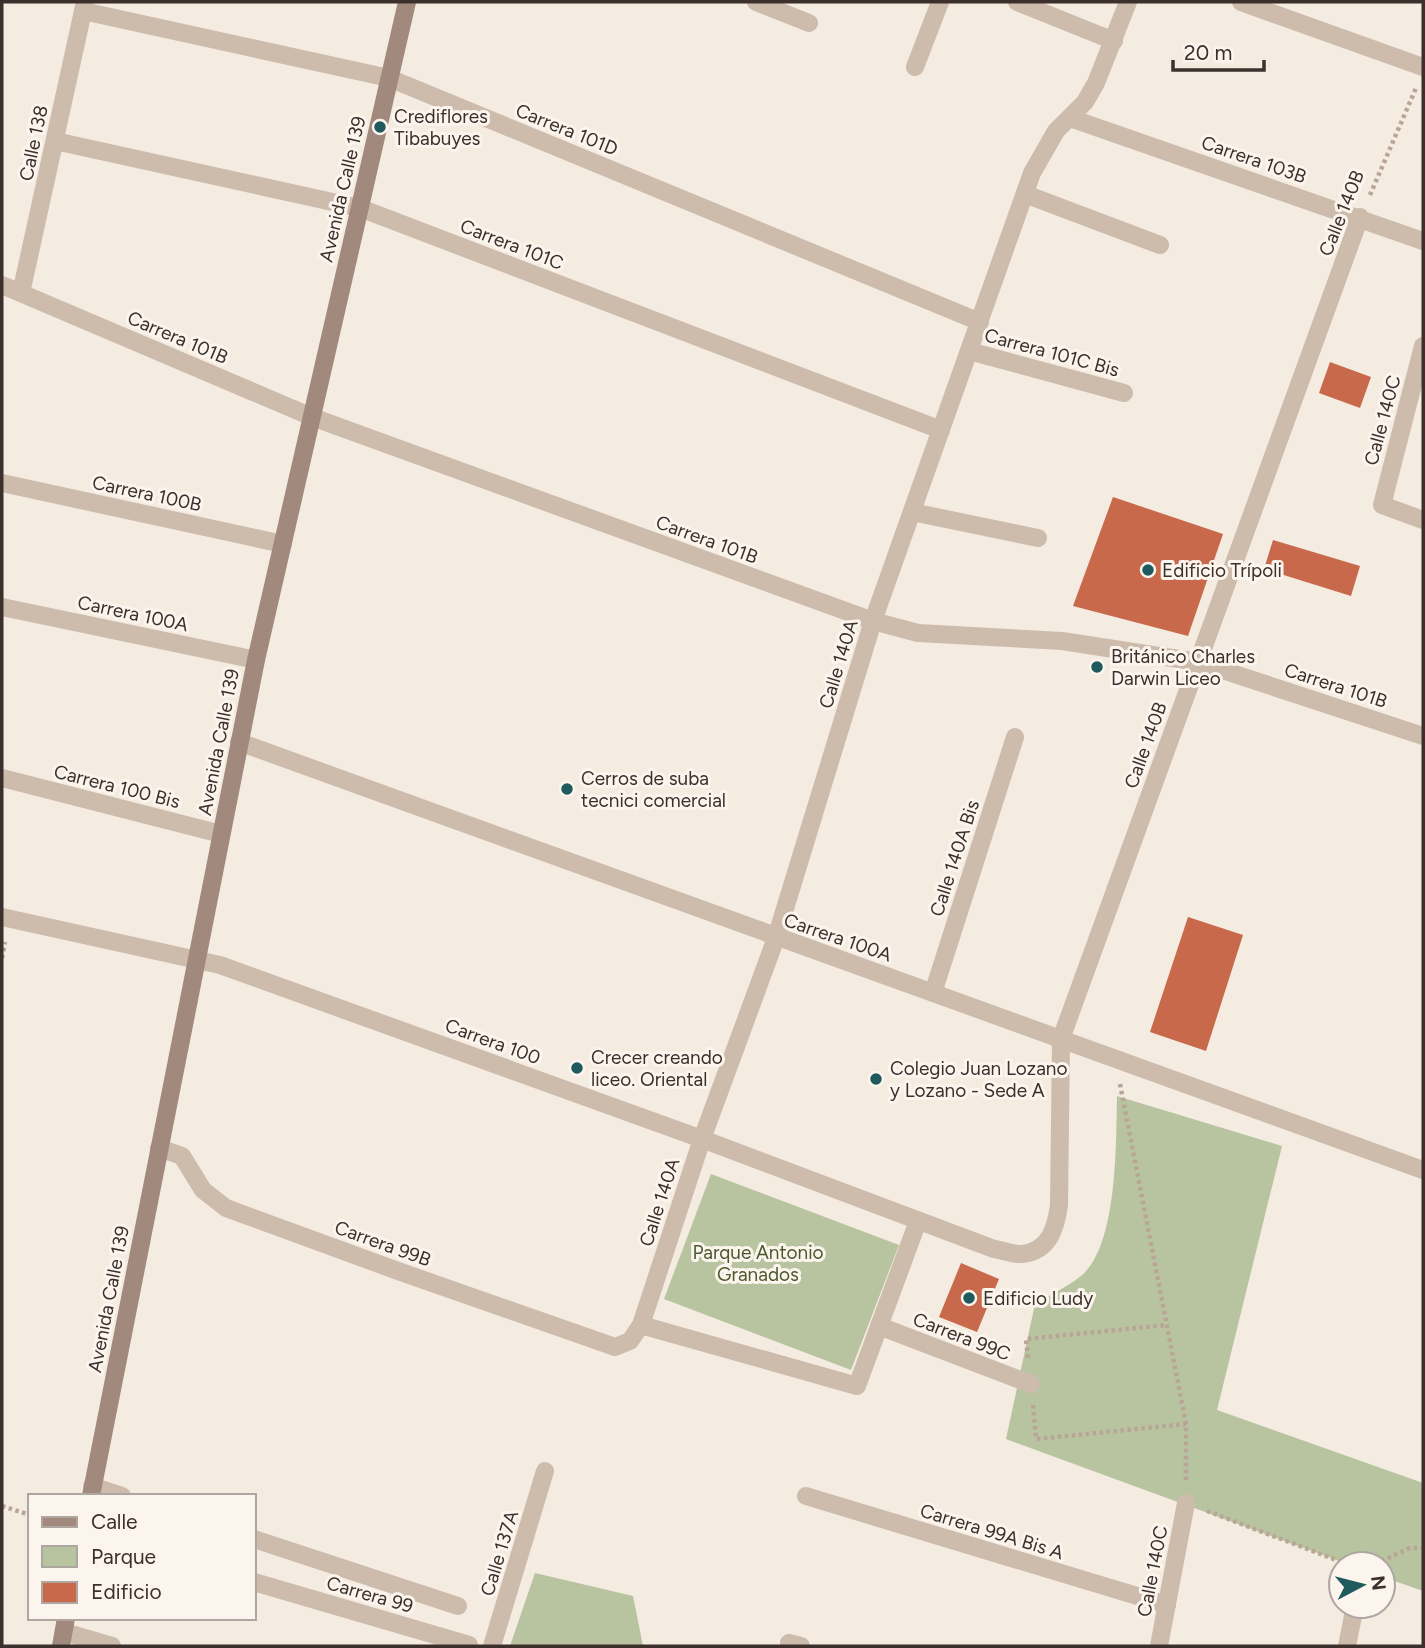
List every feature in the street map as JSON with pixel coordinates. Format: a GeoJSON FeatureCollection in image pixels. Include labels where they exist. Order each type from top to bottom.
{"type":"FeatureCollection","features":[{"type":"Feature","properties":{"kind":"main road","name":"Avenida Calle 139"},"geometry":{"type":"LineString","coordinates":[[91,1491],[256,660],[407,2]]}},
{"type":"Feature","properties":{"kind":"street"},"geometry":{"type":"LineString","coordinates":[[756,2],[809,23]]}},
{"type":"Feature","properties":{"kind":"street"},"geometry":{"type":"LineString","coordinates":[[915,67],[940,2]]}},
{"type":"Feature","properties":{"kind":"street"},"geometry":{"type":"LineString","coordinates":[[1017,2],[1114,41]]}},
{"type":"Feature","properties":{"kind":"street","name":"Calle 140A"},"geometry":{"type":"LineString","coordinates":[[640,1325],[702,1139],[776,938],[873,621],[1025,194],[1043,150],[1056,131],[1085,102],[1096,83],[1128,2]]}},
{"type":"Feature","properties":{"kind":"street"},"geometry":{"type":"LineString","coordinates":[[1241,2],[1421,75]]}},
{"type":"Feature","properties":{"kind":"street","name":"Carrera 101D"},"geometry":{"type":"LineString","coordinates":[[84,6],[389,78],[980,321]]}},
{"type":"Feature","properties":{"kind":"street","name":"Calle 138"},"geometry":{"type":"LineString","coordinates":[[21,293],[84,6]]}},
{"type":"Feature","properties":{"kind":"street","name":"Carrera 103B"},"geometry":{"type":"LineString","coordinates":[[1070,118],[1423,241]]}},
{"type":"Feature","properties":{"kind":"street","name":"Carrera 101C"},"geometry":{"type":"LineString","coordinates":[[55,141],[360,208],[941,430]]}},
{"type":"Feature","properties":{"kind":"street"},"geometry":{"type":"LineString","coordinates":[[1025,194],[1160,245]]}},
{"type":"Feature","properties":{"kind":"street","name":"Calle 140B"},"geometry":{"type":"LineString","coordinates":[[1041,1247],[1056,1231],[1059,1205],[1061,1039],[1360,217]]}},
{"type":"Feature","properties":{"kind":"street","name":"Carrera 101B"},"geometry":{"type":"LineString","coordinates":[[2,285],[312,417],[873,621],[918,634],[1062,641],[1198,662],[1423,736]]}},
{"type":"Feature","properties":{"kind":"street","name":"Calle 140C"},"geometry":{"type":"LineString","coordinates":[[1423,346],[1382,505],[1423,520]]}},
{"type":"Feature","properties":{"kind":"street","name":"Carrera 101C Bis"},"geometry":{"type":"LineString","coordinates":[[969,351],[1124,393]]}},
{"type":"Feature","properties":{"kind":"street","name":"Carrera 100B"},"geometry":{"type":"LineString","coordinates":[[2,483],[283,544]]}},
{"type":"Feature","properties":{"kind":"street"},"geometry":{"type":"LineString","coordinates":[[912,512],[1038,538]]}},
{"type":"Feature","properties":{"kind":"street","name":"Carrera 100A"},"geometry":{"type":"LineString","coordinates":[[2,607],[256,660]]}},
{"type":"Feature","properties":{"kind":"street","name":"Calle 140A Bis"},"geometry":{"type":"LineString","coordinates":[[933,993],[1015,737]]}},
{"type":"Feature","properties":{"kind":"street","name":"Carrera 100A"},"geometry":{"type":"LineString","coordinates":[[239,742],[1423,1170]]}},
{"type":"Feature","properties":{"kind":"street","name":"Carrera 100 Bis"},"geometry":{"type":"LineString","coordinates":[[2,778],[221,834]]}},
{"type":"Feature","properties":{"kind":"street","name":"Carrera 100"},"geometry":{"type":"LineString","coordinates":[[2,918],[220,965],[702,1139],[994,1249],[1022,1254],[1041,1247]]}},
{"type":"Feature","properties":{"kind":"street","name":"Carrera 99B"},"geometry":{"type":"LineString","coordinates":[[159,1148],[182,1157],[203,1190],[226,1208],[615,1347],[630,1341],[640,1325]]}},
{"type":"Feature","properties":{"kind":"street"},"geometry":{"type":"LineString","coordinates":[[640,1325],[857,1386],[918,1221]]}},
{"type":"Feature","properties":{"kind":"street","name":"Carrera 99C"},"geometry":{"type":"LineString","coordinates":[[879,1326],[1031,1384]]}},
{"type":"Feature","properties":{"kind":"street","name":"Calle 137A"},"geometry":{"type":"LineString","coordinates":[[492,1646],[545,1471]]}},
{"type":"Feature","properties":{"kind":"street"},"geometry":{"type":"LineString","coordinates":[[91,1491],[110,1494]]}},
{"type":"Feature","properties":{"kind":"street","name":"Carrera 99A Bis A"},"geometry":{"type":"LineString","coordinates":[[806,1496],[1167,1605]]}},
{"type":"Feature","properties":{"kind":"street","name":"Calle 140C"},"geometry":{"type":"LineString","coordinates":[[1159,1646],[1186,1503]]}},
{"type":"Feature","properties":{"kind":"street"},"geometry":{"type":"LineString","coordinates":[[256,1540],[457,1606]]}},
{"type":"Feature","properties":{"kind":"street","name":"Carrera 99"},"geometry":{"type":"LineString","coordinates":[[256,1583],[472,1645]]}},
{"type":"Feature","properties":{"kind":"street"},"geometry":{"type":"LineString","coordinates":[[1347,1646],[1352,1620]]}},
{"type":"Feature","properties":{"kind":"street"},"geometry":{"type":"LineString","coordinates":[[64,1632],[112,1646]]}},
{"type":"Feature","properties":{"kind":"path","name":"Calle 140B"},"geometry":{"type":"LineString","coordinates":[[1360,217],[1421,75]]}},
{"type":"Feature","properties":{"kind":"path"},"geometry":{"type":"LineString","coordinates":[[1115,1059],[1186,1424],[1186,1503],[1327,1556]]}},
{"type":"Feature","properties":{"kind":"path"},"geometry":{"type":"LineString","coordinates":[[1167,1325],[1026,1339],[1036,1439],[1186,1424]]}},
{"type":"Feature","properties":{"kind":"path"},"geometry":{"type":"LineString","coordinates":[[2,1506],[28,1514]]}},
{"type":"Feature","properties":{"kind":"path"},"geometry":{"type":"LineString","coordinates":[[1397,1554],[1410,1548],[1423,1548]]}},
{"type":"Feature","properties":{"kind":"green space"},"geometry":{"type":"Polygon","coordinates":[[[1117,1096],[1282,1146],[1217,1410],[1423,1483],[1423,1591],[1397,1582],[1397,1550],[1327,1550],[1327,1557],[1006,1439],[1035,1304],[1081,1276],[1093,1261],[1102,1242],[1112,1192],[1117,1096]]]}},
{"type":"Feature","properties":{"kind":"green space","name":"Parque Antonio Granados"},"geometry":{"type":"Polygon","coordinates":[[[711,1174],[899,1245],[851,1370],[664,1299],[711,1174]]]}},
{"type":"Feature","properties":{"kind":"green space"},"geometry":{"type":"Polygon","coordinates":[[[535,1573],[633,1596],[643,1646],[510,1646],[535,1573]]]}},
{"type":"Feature","properties":{"kind":"building"},"geometry":{"type":"Polygon","coordinates":[[[1330,362],[1371,377],[1360,408],[1319,393],[1330,362]]]}},
{"type":"Feature","properties":{"kind":"building","name":"Edificio Trípoli"},"geometry":{"type":"Polygon","coordinates":[[[1113,497],[1223,534],[1188,636],[1073,606],[1113,497]]]}},
{"type":"Feature","properties":{"kind":"building"},"geometry":{"type":"Polygon","coordinates":[[[1273,540],[1360,566],[1351,596],[1264,569],[1273,540]]]}},
{"type":"Feature","properties":{"kind":"building"},"geometry":{"type":"Polygon","coordinates":[[[1188,917],[1243,935],[1206,1051],[1150,1032],[1188,917]]]}},
{"type":"Feature","properties":{"kind":"building","name":"Edificio Ludy"},"geometry":{"type":"Polygon","coordinates":[[[961,1263],[999,1279],[977,1332],[939,1317],[961,1263]]]}},
{"type":"Feature","properties":{"kind":"place","name":"Crediflores Tibabuyes"},"geometry":{"type":"Point","coordinates":[380,127]}},
{"type":"Feature","properties":{"kind":"place","name":"Edificio Trípoli"},"geometry":{"type":"Point","coordinates":[1148,570]}},
{"type":"Feature","properties":{"kind":"place","name":"Británico Charles Darwin Liceo"},"geometry":{"type":"Point","coordinates":[1097,667]}},
{"type":"Feature","properties":{"kind":"place","name":"Cerros de suba tecnici comercial"},"geometry":{"type":"Point","coordinates":[567,789]}},
{"type":"Feature","properties":{"kind":"place","name":"Crecer creando liceo. Oriental"},"geometry":{"type":"Point","coordinates":[577,1068]}},
{"type":"Feature","properties":{"kind":"place","name":"Colegio Juan Lozano y Lozano - Sede A"},"geometry":{"type":"Point","coordinates":[876,1079]}},
{"type":"Feature","properties":{"kind":"place","name":"Edificio Ludy"},"geometry":{"type":"Point","coordinates":[969,1298]}}]}
